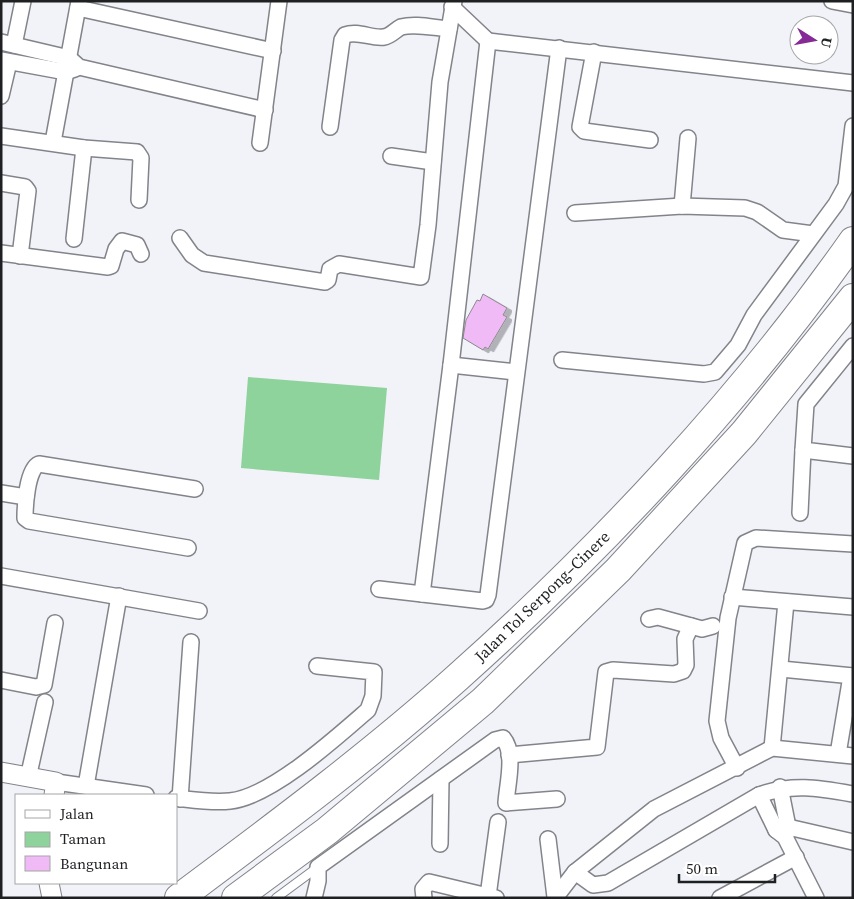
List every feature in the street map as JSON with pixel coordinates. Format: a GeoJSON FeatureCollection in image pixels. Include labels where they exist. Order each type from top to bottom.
{"type":"FeatureCollection","features":[{"type":"Feature","properties":{"kind":"highway","name":"Jalan Tol Serpong–Cinere"},"geometry":{"type":"LineString","coordinates":[[179,898],[307,803],[458,677],[597,545],[718,412],[826,278],[853,241]]}},
{"type":"Feature","properties":{"kind":"highway","name":"Jalan Tol Serpong–Cinere"},"geometry":{"type":"LineString","coordinates":[[236,898],[327,831],[483,700],[611,577],[744,433],[853,298]]}},
{"type":"Feature","properties":{"kind":"street"},"geometry":{"type":"LineString","coordinates":[[23,1],[7,44],[71,66],[265,110]]}},
{"type":"Feature","properties":{"kind":"street"},"geometry":{"type":"LineString","coordinates":[[260,143],[279,1]]}},
{"type":"Feature","properties":{"kind":"street"},"geometry":{"type":"LineString","coordinates":[[832,1],[853,5]]}},
{"type":"Feature","properties":{"kind":"street"},"geometry":{"type":"LineString","coordinates":[[180,238],[198,261],[248,271],[325,282],[328,280],[330,269],[339,264],[421,277],[428,225],[440,82],[453,4]]}},
{"type":"Feature","properties":{"kind":"street"},"geometry":{"type":"LineString","coordinates":[[453,4],[488,41],[853,83]]}},
{"type":"Feature","properties":{"kind":"street"},"geometry":{"type":"LineString","coordinates":[[52,142],[71,66],[79,5],[273,51]]}},
{"type":"Feature","properties":{"kind":"street"},"geometry":{"type":"LineString","coordinates":[[330,127],[342,40],[345,35],[353,33],[383,38],[400,28],[414,25],[448,29]]}},
{"type":"Feature","properties":{"kind":"street"},"geometry":{"type":"LineString","coordinates":[[422,594],[451,365],[488,41]]}},
{"type":"Feature","properties":{"kind":"street"},"geometry":{"type":"LineString","coordinates":[[379,589],[483,601],[487,598],[559,48]]}},
{"type":"Feature","properties":{"kind":"street"},"geometry":{"type":"LineString","coordinates":[[594,52],[580,127],[584,131],[650,140]]}},
{"type":"Feature","properties":{"kind":"street"},"geometry":{"type":"LineString","coordinates":[[1,96],[5,61],[71,66]]}},
{"type":"Feature","properties":{"kind":"street"},"geometry":{"type":"LineString","coordinates":[[562,360],[704,374],[715,372],[738,345],[754,315],[836,204],[846,186],[853,126]]}},
{"type":"Feature","properties":{"kind":"street"},"geometry":{"type":"LineString","coordinates":[[1,136],[140,154],[139,200]]}},
{"type":"Feature","properties":{"kind":"street"},"geometry":{"type":"LineString","coordinates":[[682,206],[688,138]]}},
{"type":"Feature","properties":{"kind":"street"},"geometry":{"type":"LineString","coordinates":[[74,239],[84,148]]}},
{"type":"Feature","properties":{"kind":"street"},"geometry":{"type":"LineString","coordinates":[[391,156],[433,162]]}},
{"type":"Feature","properties":{"kind":"street"},"geometry":{"type":"LineString","coordinates":[[1,183],[25,187],[28,191],[20,256]]}},
{"type":"Feature","properties":{"kind":"street"},"geometry":{"type":"LineString","coordinates":[[575,213],[682,206],[752,209],[783,230],[813,234]]}},
{"type":"Feature","properties":{"kind":"street"},"geometry":{"type":"LineString","coordinates":[[1,253],[108,267],[111,266],[116,249],[122,241],[137,245],[141,254]]}},
{"type":"Feature","properties":{"kind":"street"},"geometry":{"type":"LineString","coordinates":[[800,514],[806,404],[853,346]]}},
{"type":"Feature","properties":{"kind":"street"},"geometry":{"type":"LineString","coordinates":[[451,365],[516,372]]}},
{"type":"Feature","properties":{"kind":"street"},"geometry":{"type":"LineString","coordinates":[[803,450],[853,456]]}},
{"type":"Feature","properties":{"kind":"street"},"geometry":{"type":"LineString","coordinates":[[188,548],[28,521],[25,518],[26,497],[33,469],[39,464],[195,490]]}},
{"type":"Feature","properties":{"kind":"street"},"geometry":{"type":"LineString","coordinates":[[1,493],[26,497]]}},
{"type":"Feature","properties":{"kind":"street"},"geometry":{"type":"LineString","coordinates":[[737,768],[721,738],[717,721],[732,597],[745,543],[756,538],[853,544]]}},
{"type":"Feature","properties":{"kind":"street"},"geometry":{"type":"LineString","coordinates":[[1,576],[199,611]]}},
{"type":"Feature","properties":{"kind":"street"},"geometry":{"type":"LineString","coordinates":[[86,786],[119,596]]}},
{"type":"Feature","properties":{"kind":"street"},"geometry":{"type":"LineString","coordinates":[[732,597],[853,607]]}},
{"type":"Feature","properties":{"kind":"street"},"geometry":{"type":"LineString","coordinates":[[772,748],[786,602]]}},
{"type":"Feature","properties":{"kind":"street"},"geometry":{"type":"LineString","coordinates":[[649,619],[658,617],[702,629],[713,626]]}},
{"type":"Feature","properties":{"kind":"street"},"geometry":{"type":"LineString","coordinates":[[1,680],[36,687],[44,685],[55,623]]}},
{"type":"Feature","properties":{"kind":"street"},"geometry":{"type":"LineString","coordinates":[[509,755],[598,747],[606,672],[613,670],[674,674],[683,671],[686,665],[685,639],[691,626]]}},
{"type":"Feature","properties":{"kind":"street"},"geometry":{"type":"LineString","coordinates":[[191,642],[178,799],[230,801],[252,796],[297,767],[368,710],[373,696],[374,672],[317,666]]}},
{"type":"Feature","properties":{"kind":"street"},"geometry":{"type":"LineString","coordinates":[[555,897],[575,872],[654,810],[772,748],[846,755],[852,676],[780,669]]}},
{"type":"Feature","properties":{"kind":"street"},"geometry":{"type":"LineString","coordinates":[[28,778],[45,702]]}},
{"type":"Feature","properties":{"kind":"street"},"geometry":{"type":"LineString","coordinates":[[314,898],[318,881],[318,867],[495,740],[503,738],[509,755],[506,803],[557,798]]}},
{"type":"Feature","properties":{"kind":"street"},"geometry":{"type":"LineString","coordinates":[[1,772],[28,778],[55,789],[86,786],[130,794]]}},
{"type":"Feature","properties":{"kind":"street"},"geometry":{"type":"LineString","coordinates":[[440,844],[441,779]]}},
{"type":"Feature","properties":{"kind":"street"},"geometry":{"type":"LineString","coordinates":[[575,872],[593,885],[608,883],[759,794],[780,787],[815,788],[853,794]]}},
{"type":"Feature","properties":{"kind":"street"},"geometry":{"type":"LineString","coordinates":[[780,787],[783,831]]}},
{"type":"Feature","properties":{"kind":"street"},"geometry":{"type":"LineString","coordinates":[[759,794],[783,831],[816,898]]}},
{"type":"Feature","properties":{"kind":"street"},"geometry":{"type":"LineString","coordinates":[[424,898],[423,888],[429,882],[492,897],[498,822]]}},
{"type":"Feature","properties":{"kind":"street"},"geometry":{"type":"LineString","coordinates":[[783,831],[853,842]]}},
{"type":"Feature","properties":{"kind":"street"},"geometry":{"type":"LineString","coordinates":[[548,839],[555,897]]}},
{"type":"Feature","properties":{"kind":"street"},"geometry":{"type":"LineString","coordinates":[[720,898],[737,893],[796,857]]}},
{"type":"Feature","properties":{"kind":"street"},"geometry":{"type":"LineString","coordinates":[[49,884],[52,898]]}},
{"type":"Feature","properties":{"kind":"lane"},"geometry":{"type":"LineString","coordinates":[[276,898],[318,867]]}},
{"type":"Feature","properties":{"kind":"green space"},"geometry":{"type":"Polygon","coordinates":[[[248,377],[387,388],[379,480],[241,468],[248,377]]]}},
{"type":"Feature","properties":{"kind":"building"},"geometry":{"type":"Polygon","coordinates":[[[483,294],[507,308],[503,315],[507,317],[488,349],[485,347],[483,350],[463,338],[466,320],[477,300],[480,301],[483,294]]]}}]}
